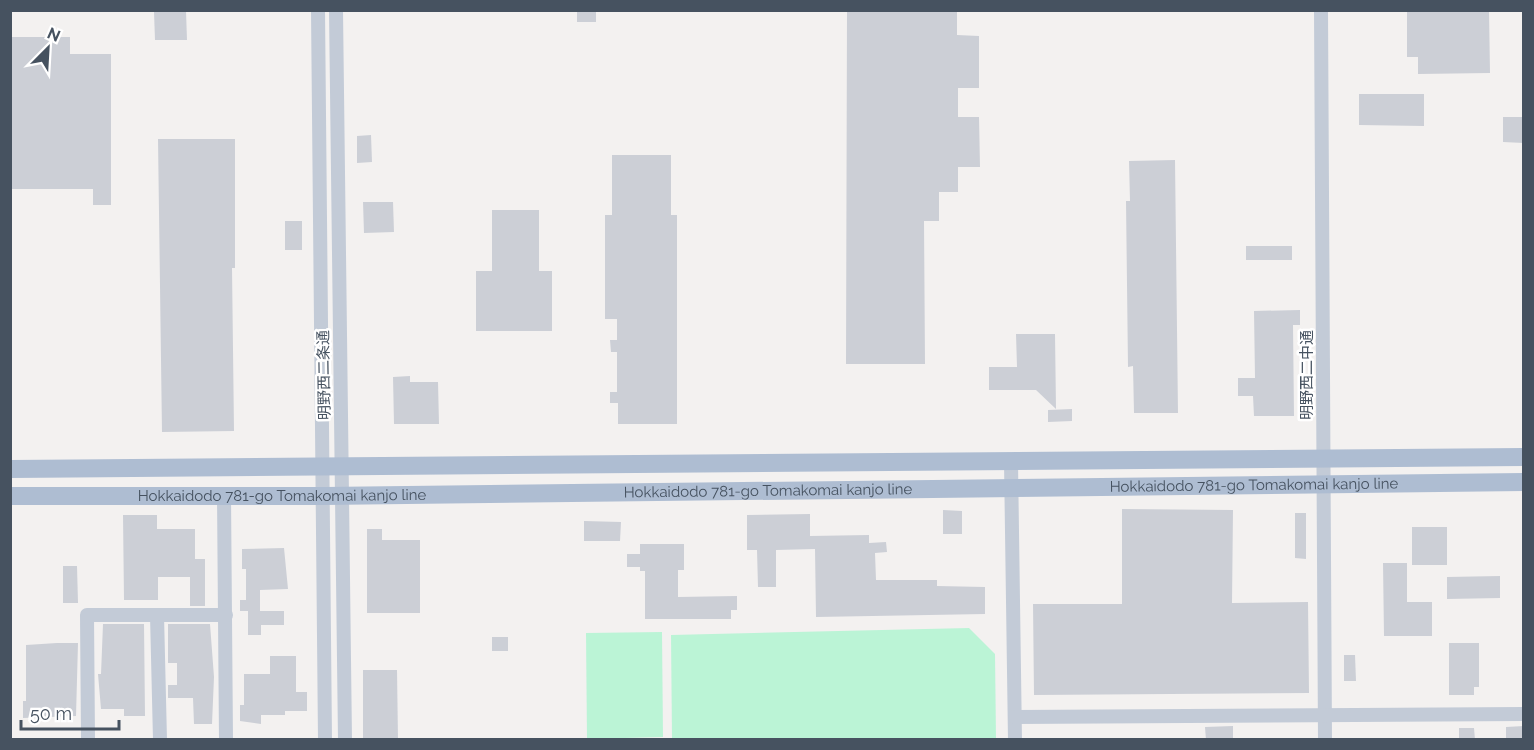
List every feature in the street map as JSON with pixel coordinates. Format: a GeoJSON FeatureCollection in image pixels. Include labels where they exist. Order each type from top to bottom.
{"type":"FeatureCollection","features":[{"type":"Feature","properties":{"kind":"main road","name":"Hokkaidodo 781-go Tomakomai kanjo line"},"geometry":{"type":"LineString","coordinates":[[10,469],[1524,457]]}},
{"type":"Feature","properties":{"kind":"main road","name":"Hokkaidodo 781-go Tomakomai kanjo line"},"geometry":{"type":"LineString","coordinates":[[10,496],[343,496],[1011,486],[1524,482]]}},
{"type":"Feature","properties":{"kind":"street","name":"明野西二条通"},"geometry":{"type":"LineString","coordinates":[[318,10],[332,467],[343,496],[345,740]]}},
{"type":"Feature","properties":{"kind":"street","name":"明野西二条通"},"geometry":{"type":"LineString","coordinates":[[326,740],[324,496],[332,467],[336,10]]}},
{"type":"Feature","properties":{"kind":"street","name":"明野西二中通"},"geometry":{"type":"LineString","coordinates":[[1321,10],[1325,457],[1324,740]]}},
{"type":"Feature","properties":{"kind":"street"},"geometry":{"type":"LineString","coordinates":[[1011,462],[1015,740]]}},
{"type":"Feature","properties":{"kind":"street"},"geometry":{"type":"LineString","coordinates":[[224,495],[226,740]]}},
{"type":"Feature","properties":{"kind":"street"},"geometry":{"type":"LineString","coordinates":[[88,740],[87,615],[226,615]]}},
{"type":"Feature","properties":{"kind":"street"},"geometry":{"type":"LineString","coordinates":[[157,615],[160,740]]}},
{"type":"Feature","properties":{"kind":"street"},"geometry":{"type":"LineString","coordinates":[[1015,717],[1524,714]]}},
{"type":"Feature","properties":{"kind":"green space"},"geometry":{"type":"Polygon","coordinates":[[[969,628],[995,654],[996,739],[672,739],[671,635],[969,628]]]}},
{"type":"Feature","properties":{"kind":"green space"},"geometry":{"type":"Polygon","coordinates":[[[662,632],[663,737],[587,739],[586,633],[662,632]]]}},
{"type":"Feature","properties":{"kind":"building"},"geometry":{"type":"Polygon","coordinates":[[[577,10],[596,10],[596,22],[577,22],[577,10]]]}},
{"type":"Feature","properties":{"kind":"building"},"geometry":{"type":"Polygon","coordinates":[[[1407,10],[1489,10],[1490,73],[1418,74],[1418,57],[1407,57],[1407,10]]]}},
{"type":"Feature","properties":{"kind":"building"},"geometry":{"type":"Polygon","coordinates":[[[186,11],[187,40],[155,40],[154,12],[186,11]]]}},
{"type":"Feature","properties":{"kind":"building"},"geometry":{"type":"Polygon","coordinates":[[[847,12],[957,12],[957,35],[979,36],[979,88],[958,88],[958,117],[979,117],[980,167],[958,167],[958,192],[939,192],[939,221],[924,221],[925,364],[846,364],[847,12]]]}},
{"type":"Feature","properties":{"kind":"building"},"geometry":{"type":"Polygon","coordinates":[[[10,37],[70,37],[70,54],[111,54],[111,205],[93,205],[93,189],[10,189],[10,37]]]}},
{"type":"Feature","properties":{"kind":"building"},"geometry":{"type":"Polygon","coordinates":[[[1359,94],[1424,94],[1424,126],[1359,125],[1359,94]]]}},
{"type":"Feature","properties":{"kind":"building"},"geometry":{"type":"Polygon","coordinates":[[[1503,117],[1524,117],[1524,143],[1503,142],[1503,117]]]}},
{"type":"Feature","properties":{"kind":"building"},"geometry":{"type":"Polygon","coordinates":[[[371,135],[372,162],[357,163],[357,136],[371,135]]]}},
{"type":"Feature","properties":{"kind":"building"},"geometry":{"type":"Polygon","coordinates":[[[158,139],[235,139],[235,268],[232,268],[234,431],[162,432],[158,139]]]}},
{"type":"Feature","properties":{"kind":"building"},"geometry":{"type":"Polygon","coordinates":[[[612,155],[671,155],[671,215],[677,215],[677,424],[618,424],[618,403],[610,403],[610,392],[617,392],[617,352],[611,352],[610,340],[617,340],[617,319],[605,319],[605,215],[612,215],[612,155]]]}},
{"type":"Feature","properties":{"kind":"building"},"geometry":{"type":"Polygon","coordinates":[[[1175,160],[1178,413],[1134,413],[1133,366],[1128,367],[1126,201],[1130,201],[1129,161],[1175,160]]]}},
{"type":"Feature","properties":{"kind":"building"},"geometry":{"type":"Polygon","coordinates":[[[363,202],[393,202],[394,232],[364,233],[363,202]]]}},
{"type":"Feature","properties":{"kind":"building"},"geometry":{"type":"Polygon","coordinates":[[[492,210],[539,210],[539,271],[552,271],[552,331],[476,331],[476,271],[492,271],[492,210]]]}},
{"type":"Feature","properties":{"kind":"building"},"geometry":{"type":"Polygon","coordinates":[[[285,221],[302,221],[302,250],[285,250],[285,221]]]}},
{"type":"Feature","properties":{"kind":"building"},"geometry":{"type":"Polygon","coordinates":[[[1246,246],[1292,246],[1292,260],[1246,260],[1246,246]]]}},
{"type":"Feature","properties":{"kind":"building"},"geometry":{"type":"Polygon","coordinates":[[[1300,310],[1300,325],[1293,325],[1294,416],[1254,416],[1253,396],[1238,396],[1238,378],[1255,378],[1254,311],[1300,310]]]}},
{"type":"Feature","properties":{"kind":"building"},"geometry":{"type":"Polygon","coordinates":[[[1016,334],[1055,334],[1056,409],[1036,390],[989,390],[989,367],[1017,367],[1016,334]]]}},
{"type":"Feature","properties":{"kind":"building"},"geometry":{"type":"Polygon","coordinates":[[[410,376],[410,382],[438,382],[439,424],[394,424],[393,377],[410,376]]]}},
{"type":"Feature","properties":{"kind":"building"},"geometry":{"type":"Polygon","coordinates":[[[1072,409],[1072,421],[1048,422],[1048,410],[1072,409]]]}},
{"type":"Feature","properties":{"kind":"building"},"geometry":{"type":"Polygon","coordinates":[[[1122,509],[1233,510],[1232,603],[1308,602],[1309,693],[1034,695],[1033,604],[1122,604],[1122,509]]]}},
{"type":"Feature","properties":{"kind":"building"},"geometry":{"type":"Polygon","coordinates":[[[943,510],[962,511],[962,534],[943,534],[943,510]]]}},
{"type":"Feature","properties":{"kind":"building"},"geometry":{"type":"Polygon","coordinates":[[[1295,513],[1306,513],[1306,559],[1295,558],[1295,513]]]}},
{"type":"Feature","properties":{"kind":"building"},"geometry":{"type":"Polygon","coordinates":[[[810,514],[810,536],[869,535],[869,543],[886,542],[887,552],[875,553],[876,580],[937,580],[937,586],[985,587],[985,614],[816,617],[815,549],[776,550],[776,587],[758,587],[757,550],[747,550],[747,515],[810,514]]]}},
{"type":"Feature","properties":{"kind":"building"},"geometry":{"type":"Polygon","coordinates":[[[123,515],[157,515],[157,529],[195,529],[195,559],[205,559],[205,606],[190,606],[190,577],[158,577],[158,600],[124,600],[123,515]]]}},
{"type":"Feature","properties":{"kind":"building"},"geometry":{"type":"Polygon","coordinates":[[[584,521],[621,522],[620,541],[584,541],[584,521]]]}},
{"type":"Feature","properties":{"kind":"building"},"geometry":{"type":"Polygon","coordinates":[[[1412,527],[1447,527],[1447,565],[1412,565],[1412,527]]]}},
{"type":"Feature","properties":{"kind":"building"},"geometry":{"type":"Polygon","coordinates":[[[367,529],[382,529],[382,540],[420,540],[420,613],[367,613],[367,529]]]}},
{"type":"Feature","properties":{"kind":"building"},"geometry":{"type":"Polygon","coordinates":[[[640,544],[684,544],[684,570],[678,570],[678,597],[737,596],[737,610],[731,610],[731,619],[645,619],[645,571],[640,571],[640,567],[627,567],[627,554],[640,554],[640,544]]]}},
{"type":"Feature","properties":{"kind":"building"},"geometry":{"type":"Polygon","coordinates":[[[284,548],[288,589],[260,590],[260,611],[284,611],[284,625],[261,625],[261,635],[248,635],[248,611],[240,611],[240,600],[246,600],[246,569],[242,569],[242,549],[284,548]]]}},
{"type":"Feature","properties":{"kind":"building"},"geometry":{"type":"Polygon","coordinates":[[[1383,563],[1407,563],[1407,602],[1432,602],[1432,636],[1384,636],[1383,563]]]}},
{"type":"Feature","properties":{"kind":"building"},"geometry":{"type":"Polygon","coordinates":[[[63,566],[77,566],[78,603],[63,603],[63,566]]]}},
{"type":"Feature","properties":{"kind":"building"},"geometry":{"type":"Polygon","coordinates":[[[1500,576],[1500,598],[1447,599],[1447,577],[1500,576]]]}},
{"type":"Feature","properties":{"kind":"building"},"geometry":{"type":"Polygon","coordinates":[[[103,624],[144,624],[145,716],[124,716],[124,709],[101,709],[98,674],[101,674],[103,624]]]}},
{"type":"Feature","properties":{"kind":"building"},"geometry":{"type":"Polygon","coordinates":[[[168,624],[210,624],[214,677],[212,724],[194,724],[193,698],[168,698],[168,685],[177,685],[177,663],[168,663],[168,624]]]}},
{"type":"Feature","properties":{"kind":"building"},"geometry":{"type":"Polygon","coordinates":[[[492,637],[508,637],[508,651],[492,651],[492,637]]]}},
{"type":"Feature","properties":{"kind":"building"},"geometry":{"type":"Polygon","coordinates":[[[78,643],[76,716],[23,718],[23,701],[26,701],[26,645],[78,643]]]}},
{"type":"Feature","properties":{"kind":"building"},"geometry":{"type":"Polygon","coordinates":[[[1449,643],[1479,643],[1479,687],[1474,687],[1474,695],[1449,695],[1449,643]]]}},
{"type":"Feature","properties":{"kind":"building"},"geometry":{"type":"Polygon","coordinates":[[[1344,655],[1355,655],[1356,681],[1344,681],[1344,655]]]}},
{"type":"Feature","properties":{"kind":"building"},"geometry":{"type":"Polygon","coordinates":[[[270,656],[296,656],[296,692],[307,692],[307,711],[285,711],[285,715],[261,715],[261,724],[240,721],[240,705],[244,705],[244,674],[270,674],[270,656]]]}},
{"type":"Feature","properties":{"kind":"building"},"geometry":{"type":"Polygon","coordinates":[[[363,670],[397,670],[398,740],[363,740],[363,670]]]}},
{"type":"Feature","properties":{"kind":"building"},"geometry":{"type":"Polygon","coordinates":[[[1233,726],[1233,740],[1206,740],[1205,727],[1233,726]]]}},
{"type":"Feature","properties":{"kind":"building"},"geometry":{"type":"Polygon","coordinates":[[[1524,726],[1524,740],[1506,740],[1506,727],[1524,726]]]}},
{"type":"Feature","properties":{"kind":"building"},"geometry":{"type":"Polygon","coordinates":[[[1459,728],[1474,728],[1475,740],[1459,740],[1459,728]]]}}]}
